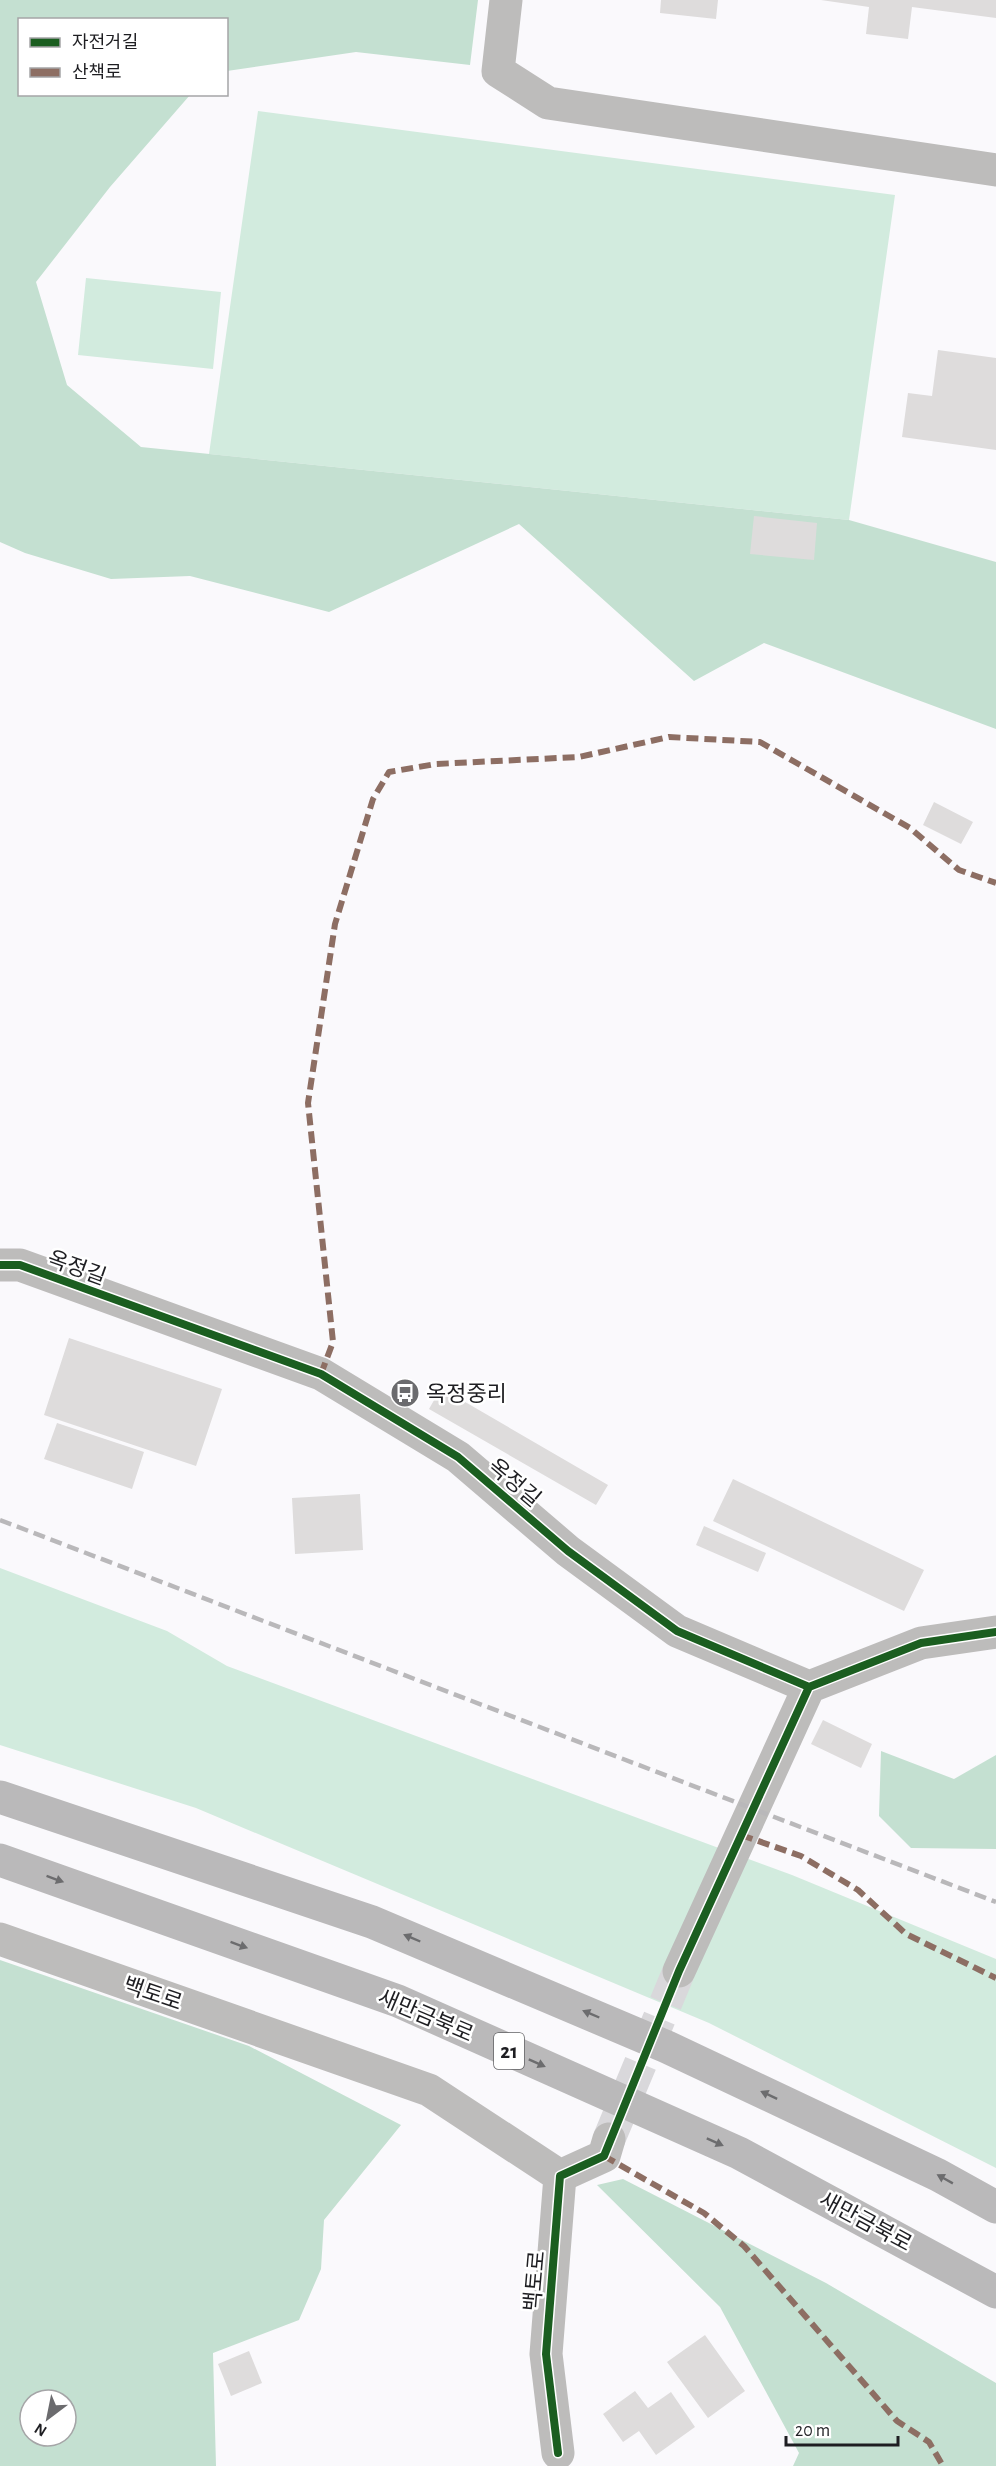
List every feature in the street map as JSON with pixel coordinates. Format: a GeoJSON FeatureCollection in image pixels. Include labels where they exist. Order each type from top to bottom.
{"type":"FeatureCollection","features":[{"type":"Feature","properties":{"kind":"highway"},"geometry":{"type":"LineString","coordinates":[[0,1797],[372,1922],[667,2047],[938,2175],[996,2207]]}},
{"type":"Feature","properties":{"kind":"highway","name":"새만금북로"},"geometry":{"type":"LineString","coordinates":[[0,1860],[398,2001],[739,2153],[996,2292]]}},
{"type":"Feature","properties":{"kind":"street"},"geometry":{"type":"LineString","coordinates":[[506,0],[498,71],[548,103],[996,170]]}},
{"type":"Feature","properties":{"kind":"street","name":"옥정길"},"geometry":{"type":"LineString","coordinates":[[0,1265],[20,1265],[321,1374],[458,1457],[568,1551],[677,1631],[809,1687]]}},
{"type":"Feature","properties":{"kind":"street"},"geometry":{"type":"LineString","coordinates":[[679,1971],[809,1687],[921,1643],[996,1632]]}},
{"type":"Feature","properties":{"kind":"street","name":"백토로"},"geometry":{"type":"LineString","coordinates":[[0,1939],[429,2090],[560,2176],[546,2354],[558,2454]]}},
{"type":"Feature","properties":{"kind":"street"},"geometry":{"type":"LineString","coordinates":[[560,2176],[604,2156],[609,2139]]}},
{"type":"Feature","properties":{"kind":"green space"},"geometry":{"type":"Polygon","coordinates":[[[0,0],[478,0],[470,65],[356,52],[228,71],[228,18],[18,18],[18,96],[189,96],[110,187],[36,282],[67,385],[141,447],[849,520],[996,562],[996,729],[764,643],[694,681],[519,524],[329,612],[190,576],[111,579],[25,553],[0,542],[0,0]]]}},
{"type":"Feature","properties":{"kind":"green space"},"geometry":{"type":"Polygon","coordinates":[[[258,111],[895,195],[849,520],[209,454],[258,111]]]}},
{"type":"Feature","properties":{"kind":"green space"},"geometry":{"type":"Polygon","coordinates":[[[86,278],[221,292],[213,369],[78,355],[86,278]]]}},
{"type":"Feature","properties":{"kind":"green space"},"geometry":{"type":"Polygon","coordinates":[[[0,1568],[167,1631],[227,1666],[792,1875],[996,1959],[996,2168],[709,2023],[196,1808],[0,1745],[0,1568]]]}},
{"type":"Feature","properties":{"kind":"green space"},"geometry":{"type":"Polygon","coordinates":[[[881,1751],[954,1779],[996,1755],[996,1849],[911,1848],[879,1816],[881,1751]]]}},
{"type":"Feature","properties":{"kind":"green space"},"geometry":{"type":"Polygon","coordinates":[[[0,1960],[249,2046],[401,2125],[324,2220],[321,2269],[299,2320],[213,2353],[216,2466],[0,2466],[0,1960]]]}},
{"type":"Feature","properties":{"kind":"green space"},"geometry":{"type":"Polygon","coordinates":[[[623,2179],[826,2283],[996,2383],[996,2466],[793,2466],[799,2453],[720,2307],[597,2185],[623,2179]]]}},
{"type":"Feature","properties":{"kind":"building"},"geometry":{"type":"Polygon","coordinates":[[[661,0],[718,0],[716,19],[660,13],[661,0]]]}},
{"type":"Feature","properties":{"kind":"building"},"geometry":{"type":"Polygon","coordinates":[[[821,0],[996,0],[996,18],[912,7],[908,39],[866,34],[869,7],[821,0]]]}},
{"type":"Feature","properties":{"kind":"building"},"geometry":{"type":"Polygon","coordinates":[[[938,350],[996,358],[996,450],[902,437],[908,393],[932,396],[938,350]]]}},
{"type":"Feature","properties":{"kind":"building"},"geometry":{"type":"Polygon","coordinates":[[[754,516],[817,523],[814,560],[750,554],[754,516]]]}},
{"type":"Feature","properties":{"kind":"building"},"geometry":{"type":"Polygon","coordinates":[[[934,802],[973,822],[961,844],[923,825],[934,802]]]}},
{"type":"Feature","properties":{"kind":"building"},"geometry":{"type":"Polygon","coordinates":[[[69,1338],[222,1389],[196,1466],[44,1415],[69,1338]]]}},
{"type":"Feature","properties":{"kind":"building"},"geometry":{"type":"Polygon","coordinates":[[[441,1388],[608,1485],[596,1505],[429,1409],[441,1388]]]}},
{"type":"Feature","properties":{"kind":"building"},"geometry":{"type":"Polygon","coordinates":[[[57,1423],[144,1452],[132,1489],[44,1459],[57,1423]]]}},
{"type":"Feature","properties":{"kind":"building"},"geometry":{"type":"Polygon","coordinates":[[[733,1479],[924,1570],[904,1611],[713,1521],[733,1479]]]}},
{"type":"Feature","properties":{"kind":"building"},"geometry":{"type":"Polygon","coordinates":[[[360,1494],[363,1550],[295,1554],[292,1498],[360,1494]]]}},
{"type":"Feature","properties":{"kind":"building"},"geometry":{"type":"Polygon","coordinates":[[[704,1526],[766,1553],[758,1572],[696,1545],[704,1526]]]}},
{"type":"Feature","properties":{"kind":"building"},"geometry":{"type":"Polygon","coordinates":[[[823,1720],[872,1744],[861,1768],[811,1744],[823,1720]]]}},
{"type":"Feature","properties":{"kind":"building"},"geometry":{"type":"Polygon","coordinates":[[[705,2335],[745,2391],[708,2418],[667,2362],[705,2335]]]}},
{"type":"Feature","properties":{"kind":"building"},"geometry":{"type":"Polygon","coordinates":[[[249,2351],[262,2383],[231,2396],[218,2364],[249,2351]]]}},
{"type":"Feature","properties":{"kind":"building"},"geometry":{"type":"Polygon","coordinates":[[[635,2391],[648,2408],[671,2392],[695,2427],[656,2455],[639,2431],[623,2442],[603,2414],[635,2391]]]}},
{"type":"Feature","properties":{"kind":"tunnel"},"geometry":{"type":"LineString","coordinates":[[609,2139],[679,1971]]}},
{"type":"Feature","properties":{"kind":"railway"},"geometry":{"type":"LineString","coordinates":[[0,1520],[996,1902]]}},
{"type":"Feature","properties":{"kind":"marked path"},"geometry":{"type":"LineString","coordinates":[[321,1374],[333,1342],[308,1103],[335,924],[373,799],[389,772],[436,764],[579,757],[669,737],[760,742],[910,828],[959,870],[996,883]]}},
{"type":"Feature","properties":{"kind":"marked path"},"geometry":{"type":"LineString","coordinates":[[741,1835],[801,1856],[858,1890],[906,1934],[996,1978]]}},
{"type":"Feature","properties":{"kind":"marked path"},"geometry":{"type":"LineString","coordinates":[[604,2156],[704,2213],[744,2246],[897,2421],[929,2442],[943,2466]]}},
{"type":"Feature","properties":{"kind":"cycle path"},"geometry":{"type":"LineString","coordinates":[[0,1265],[20,1265],[321,1374],[458,1457],[568,1551],[677,1631],[809,1687],[921,1643],[996,1632]]}},
{"type":"Feature","properties":{"kind":"cycle path"},"geometry":{"type":"LineString","coordinates":[[558,2453],[546,2354],[560,2176],[604,2156],[679,1971],[809,1687]]}},
{"type":"Feature","properties":{"kind":"place","name":"옥정중리"},"geometry":{"type":"Point","coordinates":[405,1393]}}]}
